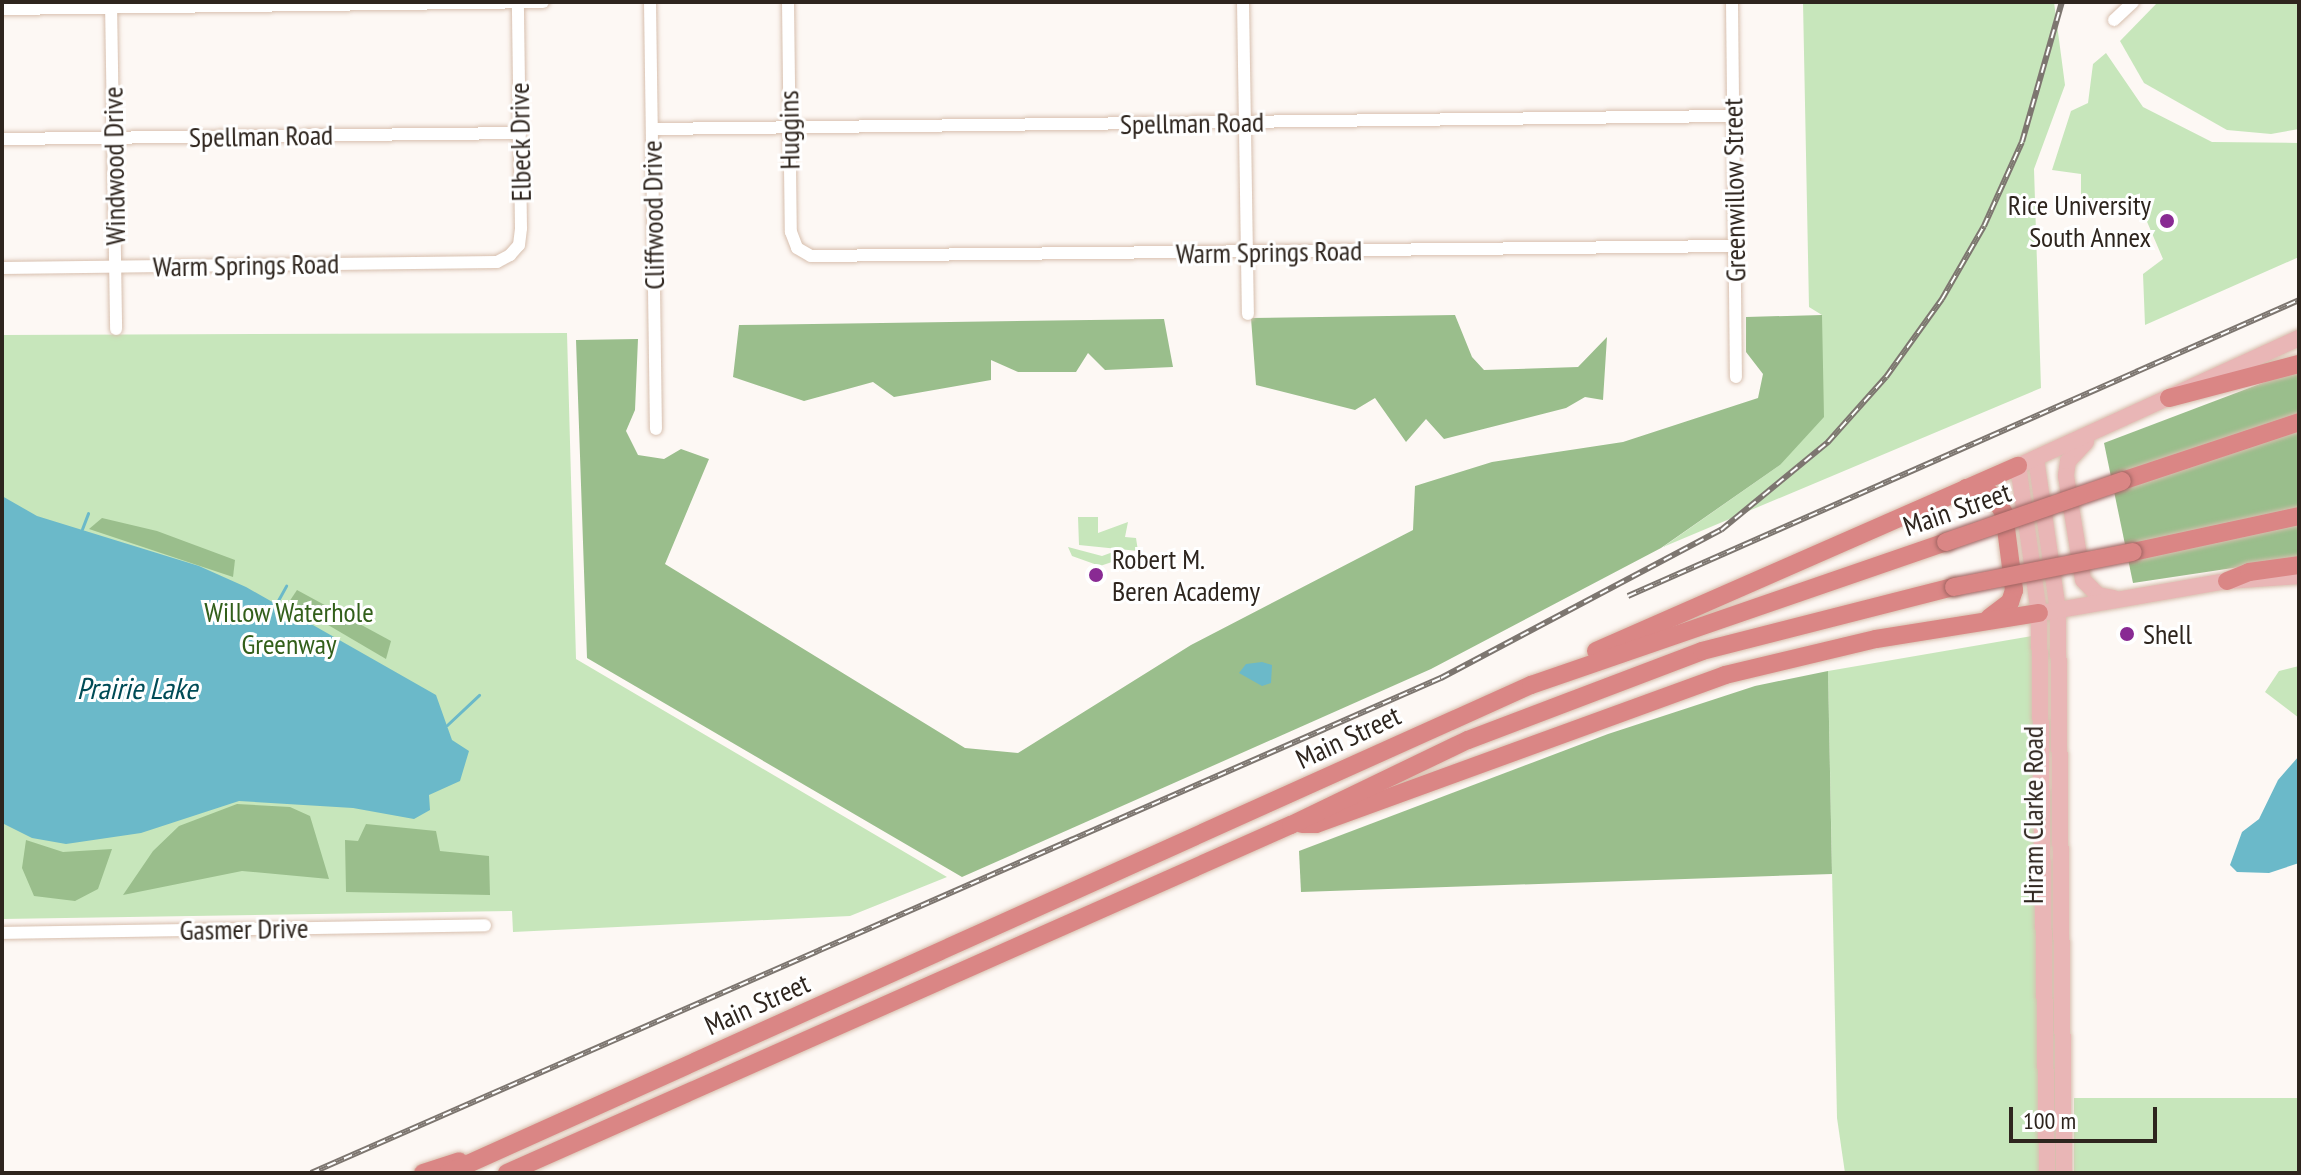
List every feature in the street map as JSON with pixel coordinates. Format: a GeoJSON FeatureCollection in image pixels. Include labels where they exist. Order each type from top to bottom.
{"type":"FeatureCollection","features":[{"type":"Feature","properties":{"kind":"highway"},"geometry":{"type":"LineString","coordinates":[[2169,398],[2299,364]]}},
{"type":"Feature","properties":{"kind":"highway","name":"Main Street"},"geometry":{"type":"LineString","coordinates":[[448,1173],[1504,697],[2299,422]]}},
{"type":"Feature","properties":{"kind":"highway"},"geometry":{"type":"LineString","coordinates":[[1504,697],[1588,654],[2027,462]]}},
{"type":"Feature","properties":{"kind":"highway"},"geometry":{"type":"LineString","coordinates":[[1966,488],[1983,490],[2000,502],[2014,572],[2010,602],[1983,621]]}},
{"type":"Feature","properties":{"kind":"highway","name":"Main Street"},"geometry":{"type":"LineString","coordinates":[[507,1173],[1291,825],[1468,740],[1702,651],[1954,587],[2299,516]]}},
{"type":"Feature","properties":{"kind":"highway"},"geometry":{"type":"LineString","coordinates":[[2227,581],[2249,572],[2299,565]]}},
{"type":"Feature","properties":{"kind":"highway"},"geometry":{"type":"LineString","coordinates":[[1291,825],[1316,824],[1725,675],[1983,621],[2039,613]]}},
{"type":"Feature","properties":{"kind":"highway"},"geometry":{"type":"LineString","coordinates":[[423,1173],[544,1130]]}},
{"type":"Feature","properties":{"kind":"main road"},"geometry":{"type":"LineString","coordinates":[[2027,462],[2299,338]]}},
{"type":"Feature","properties":{"kind":"main road"},"geometry":{"type":"LineString","coordinates":[[2099,431],[2072,455],[2066,468],[2083,580],[2106,598],[2130,597]]}},
{"type":"Feature","properties":{"kind":"main road","name":"Hiram Clarke Road"},"geometry":{"type":"LineString","coordinates":[[2027,462],[2058,610],[2060,780],[2052,940]]}},
{"type":"Feature","properties":{"kind":"main road","name":"Hiram Clarke Road"},"geometry":{"type":"LineString","coordinates":[[2027,462],[2039,613],[2041,780],[2052,940],[2054,1094],[2047,1173]]}},
{"type":"Feature","properties":{"kind":"main road"},"geometry":{"type":"LineString","coordinates":[[2039,613],[2227,581],[2299,576]]}},
{"type":"Feature","properties":{"kind":"main road"},"geometry":{"type":"LineString","coordinates":[[2041,780],[2060,780]]}},
{"type":"Feature","properties":{"kind":"main road","name":"Hiram Clarke Road"},"geometry":{"type":"LineString","coordinates":[[2054,1094],[2064,1173]]}},
{"type":"Feature","properties":{"kind":"street","name":"Elbeck Drive"},"geometry":{"type":"LineString","coordinates":[[489,262],[510,255],[519,245],[518,2]]}},
{"type":"Feature","properties":{"kind":"street"},"geometry":{"type":"LineString","coordinates":[[2,9],[111,5],[543,2]]}},
{"type":"Feature","properties":{"kind":"street","name":"Cliffwood Drive"},"geometry":{"type":"LineString","coordinates":[[650,2],[656,429]]}},
{"type":"Feature","properties":{"kind":"street","name":"Huggins"},"geometry":{"type":"LineString","coordinates":[[788,2],[791,232],[805,254]]}},
{"type":"Feature","properties":{"kind":"street"},"geometry":{"type":"LineString","coordinates":[[1243,2],[1248,314]]}},
{"type":"Feature","properties":{"kind":"street","name":"Greenwillow Street"},"geometry":{"type":"LineString","coordinates":[[1732,2],[1736,377]]}},
{"type":"Feature","properties":{"kind":"street"},"geometry":{"type":"LineString","coordinates":[[2114,20],[2133,2]]}},
{"type":"Feature","properties":{"kind":"street","name":"Windwood Drive"},"geometry":{"type":"LineString","coordinates":[[111,5],[116,329]]}},
{"type":"Feature","properties":{"kind":"street","name":"Spellman Road"},"geometry":{"type":"LineString","coordinates":[[652,129],[1733,116]]}},
{"type":"Feature","properties":{"kind":"street","name":"Spellman Road"},"geometry":{"type":"LineString","coordinates":[[2,139],[520,133]]}},
{"type":"Feature","properties":{"kind":"street","name":"Warm Springs Road"},"geometry":{"type":"LineString","coordinates":[[805,254],[1247,253],[1734,246]]}},
{"type":"Feature","properties":{"kind":"street","name":"Warm Springs Road"},"geometry":{"type":"LineString","coordinates":[[2,268],[489,262]]}},
{"type":"Feature","properties":{"kind":"street","name":"Gasmer Drive"},"geometry":{"type":"LineString","coordinates":[[2,933],[485,925]]}},
{"type":"Feature","properties":{"kind":"green space"},"geometry":{"type":"Polygon","coordinates":[[[1803,2],[2054,2],[2065,85],[2034,169],[2041,388],[1663,547],[1780,465],[1822,315],[1809,307],[1803,2]]]}},
{"type":"Feature","properties":{"kind":"green space"},"geometry":{"type":"Polygon","coordinates":[[[2158,2],[2299,2],[2299,129],[2271,134],[2227,130],[2144,83],[2120,41],[2158,2]]]}},
{"type":"Feature","properties":{"kind":"green space"},"geometry":{"type":"Polygon","coordinates":[[[2106,53],[2143,107],[2212,142],[2299,143],[2299,257],[2145,325],[2143,274],[2163,259],[2136,196],[2081,216],[2081,174],[2052,170],[2071,111],[2088,103],[2093,64],[2106,53]]]}},
{"type":"Feature","properties":{"kind":"green space"},"geometry":{"type":"Polygon","coordinates":[[[1455,315],[1472,357],[1484,370],[1578,367],[1607,337],[1603,400],[1585,397],[1566,408],[1444,439],[1426,419],[1406,442],[1375,398],[1355,410],[1256,385],[1251,318],[1455,315]]]}},
{"type":"Feature","properties":{"kind":"green space"},"geometry":{"type":"Polygon","coordinates":[[[1822,315],[1824,417],[1780,465],[1661,548],[1431,669],[962,877],[587,658],[576,340],[638,339],[635,410],[626,431],[638,455],[664,459],[681,449],[709,459],[665,564],[965,748],[1018,753],[1191,645],[1413,530],[1415,486],[1492,462],[1623,442],[1758,398],[1763,374],[1746,352],[1746,317],[1822,315]]]}},
{"type":"Feature","properties":{"kind":"green space"},"geometry":{"type":"Polygon","coordinates":[[[1164,319],[1173,367],[1105,370],[1088,353],[1076,372],[1018,372],[991,360],[991,380],[894,397],[873,382],[804,401],[733,377],[739,325],[1164,319]]]}},
{"type":"Feature","properties":{"kind":"green space","name":"Willow Waterhole Greenway"},"geometry":{"type":"Polygon","coordinates":[[[567,333],[576,659],[947,877],[850,916],[513,932],[512,911],[2,919],[2,335],[567,333]]]}},
{"type":"Feature","properties":{"kind":"green space"},"geometry":{"type":"Polygon","coordinates":[[[2299,369],[2299,558],[2133,583],[2104,443],[2299,369]]]}},
{"type":"Feature","properties":{"kind":"green space"},"geometry":{"type":"Polygon","coordinates":[[[1078,517],[1098,517],[1098,533],[1128,522],[1125,537],[1136,538],[1138,551],[1079,545],[1078,517]]]}},
{"type":"Feature","properties":{"kind":"green space"},"geometry":{"type":"Polygon","coordinates":[[[102,518],[157,531],[235,560],[233,577],[89,529],[102,518]]]}},
{"type":"Feature","properties":{"kind":"green space"},"geometry":{"type":"Polygon","coordinates":[[[1068,547],[1102,556],[1113,552],[1115,561],[1100,566],[1072,556],[1068,547]]]}},
{"type":"Feature","properties":{"kind":"green space"},"geometry":{"type":"Polygon","coordinates":[[[297,590],[391,641],[386,659],[289,602],[297,590]]]}},
{"type":"Feature","properties":{"kind":"green space"},"geometry":{"type":"Polygon","coordinates":[[[2032,636],[2040,1173],[1845,1173],[1837,1118],[1828,671],[2032,636]]]}},
{"type":"Feature","properties":{"kind":"green space"},"geometry":{"type":"Polygon","coordinates":[[[2299,666],[2299,718],[2265,692],[2279,671],[2299,666]]]}},
{"type":"Feature","properties":{"kind":"green space"},"geometry":{"type":"Polygon","coordinates":[[[1828,671],[1832,874],[1301,892],[1299,851],[1608,734],[1755,686],[1828,671]]]}},
{"type":"Feature","properties":{"kind":"green space"},"geometry":{"type":"Polygon","coordinates":[[[237,804],[290,807],[310,816],[329,879],[242,871],[123,895],[153,851],[179,826],[237,804]]]}},
{"type":"Feature","properties":{"kind":"green space"},"geometry":{"type":"Polygon","coordinates":[[[366,824],[436,831],[440,851],[489,856],[490,895],[346,892],[345,840],[358,841],[366,824]]]}},
{"type":"Feature","properties":{"kind":"green space"},"geometry":{"type":"Polygon","coordinates":[[[26,840],[63,852],[112,849],[98,889],[75,901],[34,896],[22,868],[26,840]]]}},
{"type":"Feature","properties":{"kind":"green space"},"geometry":{"type":"Polygon","coordinates":[[[2074,1098],[2299,1098],[2299,1173],[2074,1173],[2074,1098]]]}},
{"type":"Feature","properties":{"kind":"water","name":"Prairie Lake"},"geometry":{"type":"Polygon","coordinates":[[[2,496],[37,516],[199,566],[246,587],[436,695],[452,740],[469,751],[460,781],[429,795],[430,810],[414,819],[353,808],[239,801],[141,833],[66,844],[32,838],[2,823],[2,496]]]}},
{"type":"Feature","properties":{"kind":"water"},"geometry":{"type":"Polygon","coordinates":[[[1262,662],[1272,665],[1271,683],[1262,686],[1239,673],[1246,664],[1262,662]]]}},
{"type":"Feature","properties":{"kind":"water"},"geometry":{"type":"Polygon","coordinates":[[[2299,756],[2299,863],[2269,873],[2237,872],[2230,865],[2242,832],[2259,819],[2278,780],[2299,756]]]}},
{"type":"Feature","properties":{"kind":"waterway"},"geometry":{"type":"LineString","coordinates":[[82,529],[88,513]]}},
{"type":"Feature","properties":{"kind":"waterway"},"geometry":{"type":"LineString","coordinates":[[276,604],[286,586]]}},
{"type":"Feature","properties":{"kind":"waterway"},"geometry":{"type":"LineString","coordinates":[[447,725],[479,695]]}},
{"type":"Feature","properties":{"kind":"railway"},"geometry":{"type":"LineString","coordinates":[[311,1173],[1441,678],[1721,530],[1828,442],[1886,377],[1942,299],[1984,226],[2022,142],[2062,2]]}},
{"type":"Feature","properties":{"kind":"railway"},"geometry":{"type":"LineString","coordinates":[[1628,596],[2299,300]]}},
{"type":"Feature","properties":{"kind":"place","name":"Rice University South Annex"},"geometry":{"type":"Point","coordinates":[2167,221]}},
{"type":"Feature","properties":{"kind":"place","name":"Robert M. Beren Academy"},"geometry":{"type":"Point","coordinates":[1096,575]}},
{"type":"Feature","properties":{"kind":"place","name":"Shell"},"geometry":{"type":"Point","coordinates":[2127,634]}}]}
